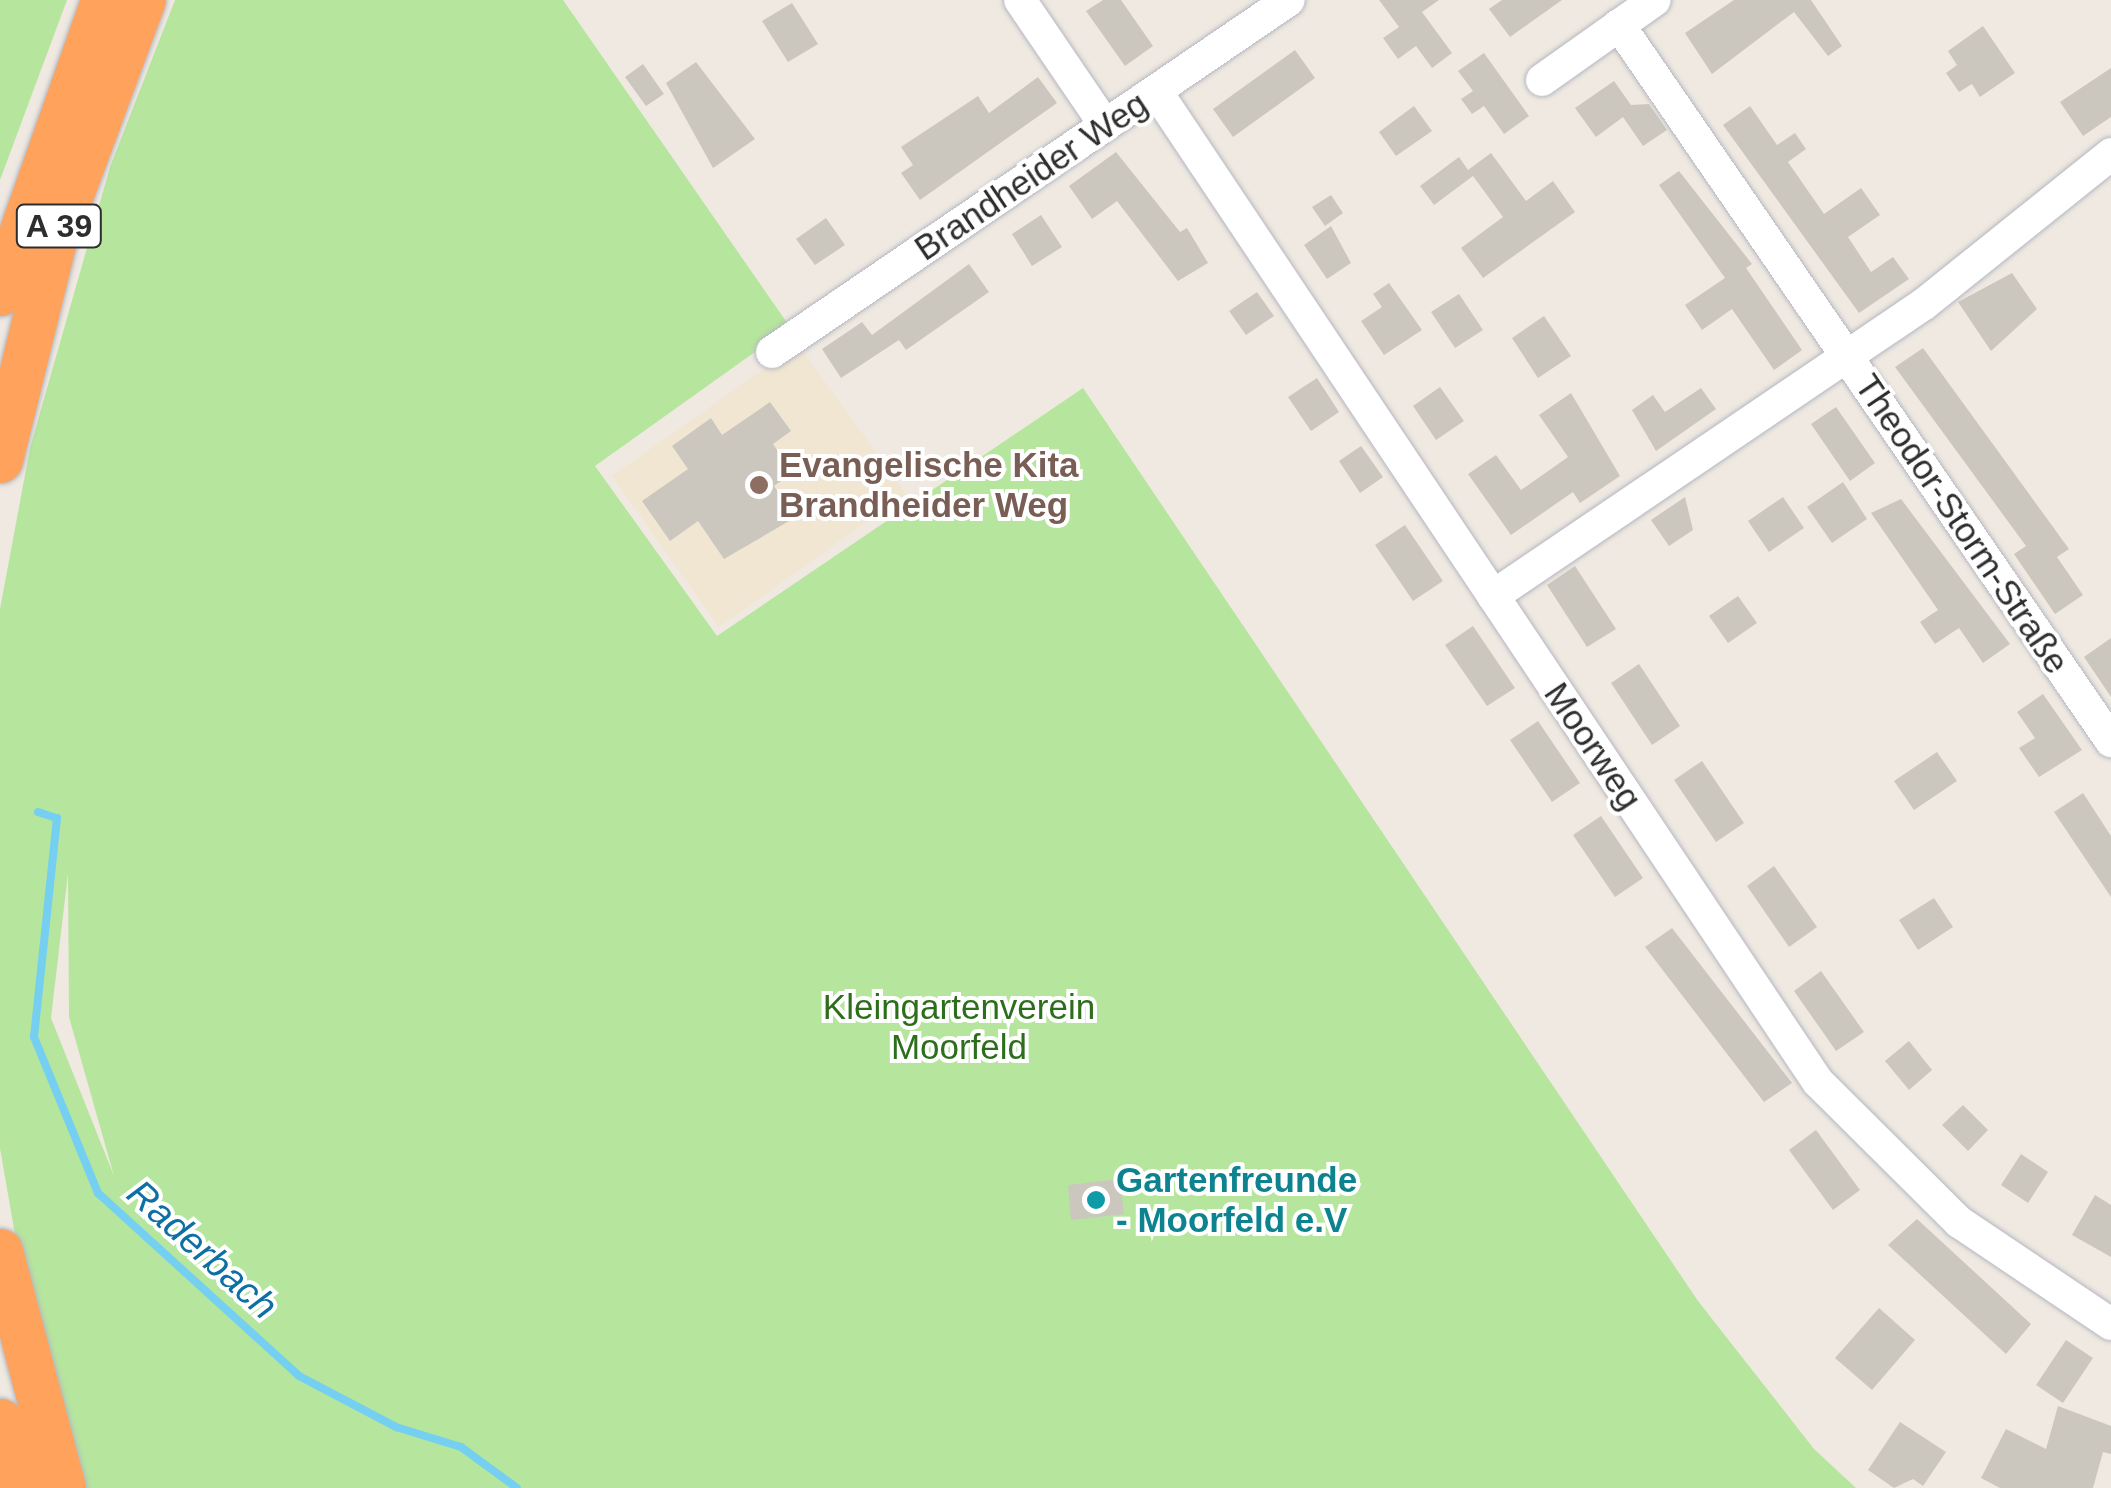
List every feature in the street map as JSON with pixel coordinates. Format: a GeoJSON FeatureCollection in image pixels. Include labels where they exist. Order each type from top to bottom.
{"type":"FeatureCollection","features":[{"type":"Feature","properties":{"kind":"highway","name":"A 39"},"geometry":{"type":"LineString","coordinates":[[0,293],[103,0]]}},
{"type":"Feature","properties":{"kind":"highway","name":"A 39"},"geometry":{"type":"LineString","coordinates":[[0,460],[54,240],[144,0]]}},
{"type":"Feature","properties":{"kind":"highway"},"geometry":{"type":"LineString","coordinates":[[0,1251],[63,1488]]}},
{"type":"Feature","properties":{"kind":"highway"},"geometry":{"type":"LineString","coordinates":[[0,1421],[21,1488]]}},
{"type":"Feature","properties":{"kind":"street"},"geometry":{"type":"LineString","coordinates":[[1020,0],[1105,126]]}},
{"type":"Feature","properties":{"kind":"street","name":"Brandheider Weg"},"geometry":{"type":"LineString","coordinates":[[772,352],[1289,0]]}},
{"type":"Feature","properties":{"kind":"street"},"geometry":{"type":"LineString","coordinates":[[1542,80],[1655,0]]}},
{"type":"Feature","properties":{"kind":"street","name":"Theodor-Storm-Straße"},"geometry":{"type":"LineString","coordinates":[[1619,25],[2111,741]]}},
{"type":"Feature","properties":{"kind":"street","name":"Moorweg"},"geometry":{"type":"LineString","coordinates":[[1156,91],[1852,1126],[1978,1238],[2111,1324]]}},
{"type":"Feature","properties":{"kind":"street"},"geometry":{"type":"LineString","coordinates":[[1847,356],[2111,154]]}},
{"type":"Feature","properties":{"kind":"street","name":"Theodor-Storm-Straße"},"geometry":{"type":"LineString","coordinates":[[1493,596],[1847,356]]}},
{"type":"Feature","properties":{"kind":"shaded area","name":"Evangelische Kita Brandheider Weg"},"geometry":{"type":"Polygon","coordinates":[[[798,345],[906,494],[719,627],[612,476],[798,345]]]}},
{"type":"Feature","properties":{"kind":"green space"},"geometry":{"type":"Polygon","coordinates":[[[0,0],[67,0],[0,180],[0,0]]]}},
{"type":"Feature","properties":{"kind":"green space","name":"Kleingartenverein Moorfeld"},"geometry":{"type":"Polygon","coordinates":[[[175,0],[563,0],[790,327],[595,466],[717,636],[1083,388],[1698,1301],[1814,1449],[1856,1488],[84,1488],[32,1333],[0,1148],[0,609],[30,448],[110,167],[175,0]],[[68,873],[51,1018],[114,1176],[69,1017],[68,873]]]}},
{"type":"Feature","properties":{"kind":"building"},"geometry":{"type":"Polygon","coordinates":[[[1103,0],[1121,0],[1153,46],[1125,66],[1086,11],[1103,0]]]}},
{"type":"Feature","properties":{"kind":"building"},"geometry":{"type":"Polygon","coordinates":[[[1379,0],[1439,0],[1422,12],[1452,53],[1432,68],[1416,46],[1398,59],[1383,38],[1399,27],[1379,0]]]}},
{"type":"Feature","properties":{"kind":"building"},"geometry":{"type":"Polygon","coordinates":[[[1502,0],[1562,0],[1510,37],[1489,9],[1502,0]]]}},
{"type":"Feature","properties":{"kind":"building"},"geometry":{"type":"Polygon","coordinates":[[[1734,0],[1811,0],[1842,46],[1828,56],[1794,12],[1712,74],[1685,33],[1734,0]]]}},
{"type":"Feature","properties":{"kind":"building"},"geometry":{"type":"Polygon","coordinates":[[[792,3],[818,44],[788,62],[762,21],[792,3]]]}},
{"type":"Feature","properties":{"kind":"building"},"geometry":{"type":"Polygon","coordinates":[[[1983,26],[2015,73],[1980,97],[1972,84],[1959,92],[1946,73],[1957,65],[1948,51],[1983,26]]]}},
{"type":"Feature","properties":{"kind":"building"},"geometry":{"type":"Polygon","coordinates":[[[1295,50],[1315,78],[1233,137],[1213,109],[1295,50]]]}},
{"type":"Feature","properties":{"kind":"building"},"geometry":{"type":"Polygon","coordinates":[[[1484,53],[1529,116],[1504,134],[1484,106],[1472,114],[1461,99],[1473,91],[1458,71],[1484,53]]]}},
{"type":"Feature","properties":{"kind":"building"},"geometry":{"type":"Polygon","coordinates":[[[696,62],[755,139],[713,168],[666,83],[696,62]]]}},
{"type":"Feature","properties":{"kind":"building"},"geometry":{"type":"Polygon","coordinates":[[[643,64],[664,94],[646,106],[625,77],[643,64]]]}},
{"type":"Feature","properties":{"kind":"building"},"geometry":{"type":"Polygon","coordinates":[[[2111,68],[2111,117],[2083,136],[2060,102],[2111,68]]]}},
{"type":"Feature","properties":{"kind":"building"},"geometry":{"type":"Polygon","coordinates":[[[1038,77],[1057,103],[920,200],[901,173],[913,165],[901,147],[978,96],[989,113],[1038,77]]]}},
{"type":"Feature","properties":{"kind":"building"},"geometry":{"type":"Polygon","coordinates":[[[1614,81],[1631,105],[1649,104],[1667,130],[1643,146],[1623,117],[1596,137],[1575,108],[1614,81]]]}},
{"type":"Feature","properties":{"kind":"building"},"geometry":{"type":"Polygon","coordinates":[[[1414,106],[1432,131],[1396,156],[1379,132],[1414,106]]]}},
{"type":"Feature","properties":{"kind":"building"},"geometry":{"type":"Polygon","coordinates":[[[1750,106],[1777,145],[1795,133],[1806,149],[1788,162],[1824,214],[1861,188],[1880,215],[1848,237],[1871,272],[1893,257],[1909,279],[1859,313],[1723,125],[1750,106]]]}},
{"type":"Feature","properties":{"kind":"building"},"geometry":{"type":"Polygon","coordinates":[[[1116,152],[1180,232],[1187,228],[1208,263],[1178,281],[1117,201],[1092,219],[1069,186],[1116,152]]]}},
{"type":"Feature","properties":{"kind":"building"},"geometry":{"type":"Polygon","coordinates":[[[1491,153],[1526,201],[1553,181],[1575,212],[1483,278],[1461,248],[1503,217],[1473,176],[1434,205],[1420,186],[1459,157],[1468,170],[1491,153]]]}},
{"type":"Feature","properties":{"kind":"building"},"geometry":{"type":"Polygon","coordinates":[[[1679,171],[1752,264],[1746,268],[1802,350],[1774,370],[1732,309],[1702,330],[1685,305],[1725,278],[1659,185],[1679,171]]]}},
{"type":"Feature","properties":{"kind":"building"},"geometry":{"type":"Polygon","coordinates":[[[1331,195],[1343,213],[1325,226],[1312,207],[1331,195]]]}},
{"type":"Feature","properties":{"kind":"building"},"geometry":{"type":"Polygon","coordinates":[[[1041,215],[1062,247],[1032,266],[1012,234],[1041,215]]]}},
{"type":"Feature","properties":{"kind":"building"},"geometry":{"type":"Polygon","coordinates":[[[826,218],[845,245],[815,265],[796,239],[826,218]]]}},
{"type":"Feature","properties":{"kind":"building"},"geometry":{"type":"Polygon","coordinates":[[[1331,226],[1351,263],[1327,279],[1304,245],[1331,226]]]}},
{"type":"Feature","properties":{"kind":"building"},"geometry":{"type":"Polygon","coordinates":[[[969,264],[989,292],[906,350],[899,340],[841,378],[822,349],[862,322],[872,335],[969,264]]]}},
{"type":"Feature","properties":{"kind":"building"},"geometry":{"type":"Polygon","coordinates":[[[2012,273],[2037,309],[1991,351],[1958,302],[2012,273]]]}},
{"type":"Feature","properties":{"kind":"building"},"geometry":{"type":"Polygon","coordinates":[[[1389,283],[1422,330],[1384,355],[1361,321],[1382,307],[1373,294],[1389,283]]]}},
{"type":"Feature","properties":{"kind":"building"},"geometry":{"type":"Polygon","coordinates":[[[1257,292],[1274,316],[1246,335],[1229,311],[1257,292]]]}},
{"type":"Feature","properties":{"kind":"building"},"geometry":{"type":"Polygon","coordinates":[[[1459,294],[1483,330],[1455,348],[1431,312],[1459,294]]]}},
{"type":"Feature","properties":{"kind":"building"},"geometry":{"type":"Polygon","coordinates":[[[1544,316],[1571,356],[1538,378],[1512,338],[1544,316]]]}},
{"type":"Feature","properties":{"kind":"building"},"geometry":{"type":"Polygon","coordinates":[[[1923,348],[2069,549],[2057,557],[2083,595],[2055,614],[2014,554],[2026,546],[1895,367],[1923,348]]]}},
{"type":"Feature","properties":{"kind":"building"},"geometry":{"type":"Polygon","coordinates":[[[1317,378],[1339,412],[1311,431],[1288,397],[1317,378]]]}},
{"type":"Feature","properties":{"kind":"building"},"geometry":{"type":"Polygon","coordinates":[[[1440,387],[1464,421],[1436,440],[1413,406],[1440,387]]]}},
{"type":"Feature","properties":{"kind":"building"},"geometry":{"type":"Polygon","coordinates":[[[1701,388],[1716,409],[1656,451],[1632,410],[1653,395],[1665,412],[1701,388]]]}},
{"type":"Feature","properties":{"kind":"building"},"geometry":{"type":"Polygon","coordinates":[[[1571,393],[1620,476],[1580,503],[1573,492],[1511,535],[1468,474],[1496,455],[1521,490],[1568,457],[1539,415],[1571,393]]]}},
{"type":"Feature","properties":{"kind":"building"},"geometry":{"type":"Polygon","coordinates":[[[770,402],[791,431],[773,444],[793,473],[774,486],[796,517],[724,559],[698,521],[670,541],[642,501],[688,469],[672,446],[711,418],[722,435],[770,402]]]}},
{"type":"Feature","properties":{"kind":"building"},"geometry":{"type":"Polygon","coordinates":[[[1836,407],[1875,463],[1850,481],[1811,424],[1836,407]]]}},
{"type":"Feature","properties":{"kind":"building"},"geometry":{"type":"Polygon","coordinates":[[[1361,446],[1383,477],[1360,493],[1339,461],[1361,446]]]}},
{"type":"Feature","properties":{"kind":"building"},"geometry":{"type":"Polygon","coordinates":[[[1843,482],[1867,519],[1832,543],[1807,507],[1843,482]]]}},
{"type":"Feature","properties":{"kind":"building"},"geometry":{"type":"Polygon","coordinates":[[[1685,497],[1693,530],[1669,546],[1651,520],[1685,497]]]}},
{"type":"Feature","properties":{"kind":"building"},"geometry":{"type":"Polygon","coordinates":[[[1783,497],[1804,528],[1769,552],[1748,521],[1783,497]]]}},
{"type":"Feature","properties":{"kind":"building"},"geometry":{"type":"Polygon","coordinates":[[[1901,499],[2010,644],[1983,663],[1959,628],[1935,644],[1920,622],[1938,610],[1871,513],[1901,499]]]}},
{"type":"Feature","properties":{"kind":"building"},"geometry":{"type":"Polygon","coordinates":[[[1405,525],[1443,581],[1413,601],[1375,545],[1405,525]]]}},
{"type":"Feature","properties":{"kind":"building"},"geometry":{"type":"Polygon","coordinates":[[[1575,566],[1616,629],[1587,647],[1547,585],[1575,566]]]}},
{"type":"Feature","properties":{"kind":"building"},"geometry":{"type":"Polygon","coordinates":[[[1738,596],[1757,623],[1728,643],[1709,616],[1738,596]]]}},
{"type":"Feature","properties":{"kind":"building"},"geometry":{"type":"Polygon","coordinates":[[[1473,626],[1515,688],[1487,706],[1445,645],[1473,626]]]}},
{"type":"Feature","properties":{"kind":"building"},"geometry":{"type":"Polygon","coordinates":[[[2111,638],[2111,697],[2084,657],[2111,638]]]}},
{"type":"Feature","properties":{"kind":"building"},"geometry":{"type":"Polygon","coordinates":[[[1639,664],[1680,726],[1652,745],[1611,683],[1639,664]]]}},
{"type":"Feature","properties":{"kind":"building"},"geometry":{"type":"Polygon","coordinates":[[[2043,694],[2082,750],[2039,777],[2019,748],[2035,738],[2017,712],[2043,694]]]}},
{"type":"Feature","properties":{"kind":"building"},"geometry":{"type":"Polygon","coordinates":[[[1538,721],[1580,783],[1552,802],[1510,740],[1538,721]]]}},
{"type":"Feature","properties":{"kind":"building"},"geometry":{"type":"Polygon","coordinates":[[[1937,752],[1957,781],[1914,810],[1894,781],[1937,752]]]}},
{"type":"Feature","properties":{"kind":"building"},"geometry":{"type":"Polygon","coordinates":[[[1702,761],[1744,823],[1716,842],[1674,780],[1702,761]]]}},
{"type":"Feature","properties":{"kind":"building"},"geometry":{"type":"Polygon","coordinates":[[[2083,793],[2111,836],[2111,897],[2054,812],[2083,793]]]}},
{"type":"Feature","properties":{"kind":"building"},"geometry":{"type":"Polygon","coordinates":[[[1601,816],[1643,878],[1615,897],[1573,835],[1601,816]]]}},
{"type":"Feature","properties":{"kind":"building"},"geometry":{"type":"Polygon","coordinates":[[[1774,866],[1817,927],[1789,947],[1747,886],[1774,866]]]}},
{"type":"Feature","properties":{"kind":"building"},"geometry":{"type":"Polygon","coordinates":[[[1934,898],[1953,927],[1918,950],[1899,920],[1934,898]]]}},
{"type":"Feature","properties":{"kind":"building"},"geometry":{"type":"Polygon","coordinates":[[[1672,928],[1792,1083],[1764,1102],[1645,947],[1672,928]]]}},
{"type":"Feature","properties":{"kind":"building"},"geometry":{"type":"Polygon","coordinates":[[[1821,971],[1864,1032],[1836,1051],[1794,991],[1821,971]]]}},
{"type":"Feature","properties":{"kind":"building"},"geometry":{"type":"Polygon","coordinates":[[[1909,1041],[1932,1070],[1909,1090],[1885,1061],[1909,1041]]]}},
{"type":"Feature","properties":{"kind":"building"},"geometry":{"type":"Polygon","coordinates":[[[1963,1105],[1988,1130],[1968,1151],[1942,1125],[1963,1105]]]}},
{"type":"Feature","properties":{"kind":"building"},"geometry":{"type":"Polygon","coordinates":[[[1816,1130],[1860,1190],[1833,1210],[1789,1150],[1816,1130]]]}},
{"type":"Feature","properties":{"kind":"building"},"geometry":{"type":"Polygon","coordinates":[[[2021,1154],[2048,1172],[2028,1203],[2001,1185],[2021,1154]]]}},
{"type":"Feature","properties":{"kind":"building","name":"Gartenfreunde - Moorfeld e.V"},"geometry":{"type":"Polygon","coordinates":[[[1120,1179],[1124,1214],[1071,1220],[1068,1185],[1120,1179]]]}},
{"type":"Feature","properties":{"kind":"building"},"geometry":{"type":"Polygon","coordinates":[[[2095,1195],[2111,1205],[2111,1257],[2072,1235],[2095,1195]]]}},
{"type":"Feature","properties":{"kind":"building"},"geometry":{"type":"Polygon","coordinates":[[[1917,1219],[2031,1324],[2006,1354],[1888,1245],[1917,1219]]]}},
{"type":"Feature","properties":{"kind":"building"},"geometry":{"type":"Polygon","coordinates":[[[1879,1308],[1915,1340],[1872,1390],[1835,1358],[1879,1308]]]}},
{"type":"Feature","properties":{"kind":"building"},"geometry":{"type":"Polygon","coordinates":[[[2066,1340],[2093,1358],[2063,1403],[2036,1385],[2066,1340]]]}},
{"type":"Feature","properties":{"kind":"building"},"geometry":{"type":"Polygon","coordinates":[[[2058,1406],[2111,1426],[2111,1454],[2103,1452],[2093,1488],[2000,1488],[1981,1478],[2006,1429],[2046,1449],[2058,1406]]]}},
{"type":"Feature","properties":{"kind":"building"},"geometry":{"type":"Polygon","coordinates":[[[1900,1422],[1946,1452],[1923,1486],[1913,1479],[1894,1488],[1868,1470],[1900,1422]]]}},
{"type":"Feature","properties":{"kind":"waterway","name":"Raderbach"},"geometry":{"type":"LineString","coordinates":[[38,812],[57,818],[34,1037],[98,1193],[299,1376],[396,1427],[461,1447],[517,1488]]}},
{"type":"Feature","properties":{"kind":"place","name":"Evangelische Kita Brandheider Weg"},"geometry":{"type":"Point","coordinates":[759,485]}},
{"type":"Feature","properties":{"kind":"place","name":"Gartenfreunde - Moorfeld e.V"},"geometry":{"type":"Point","coordinates":[1096,1200]}}]}
